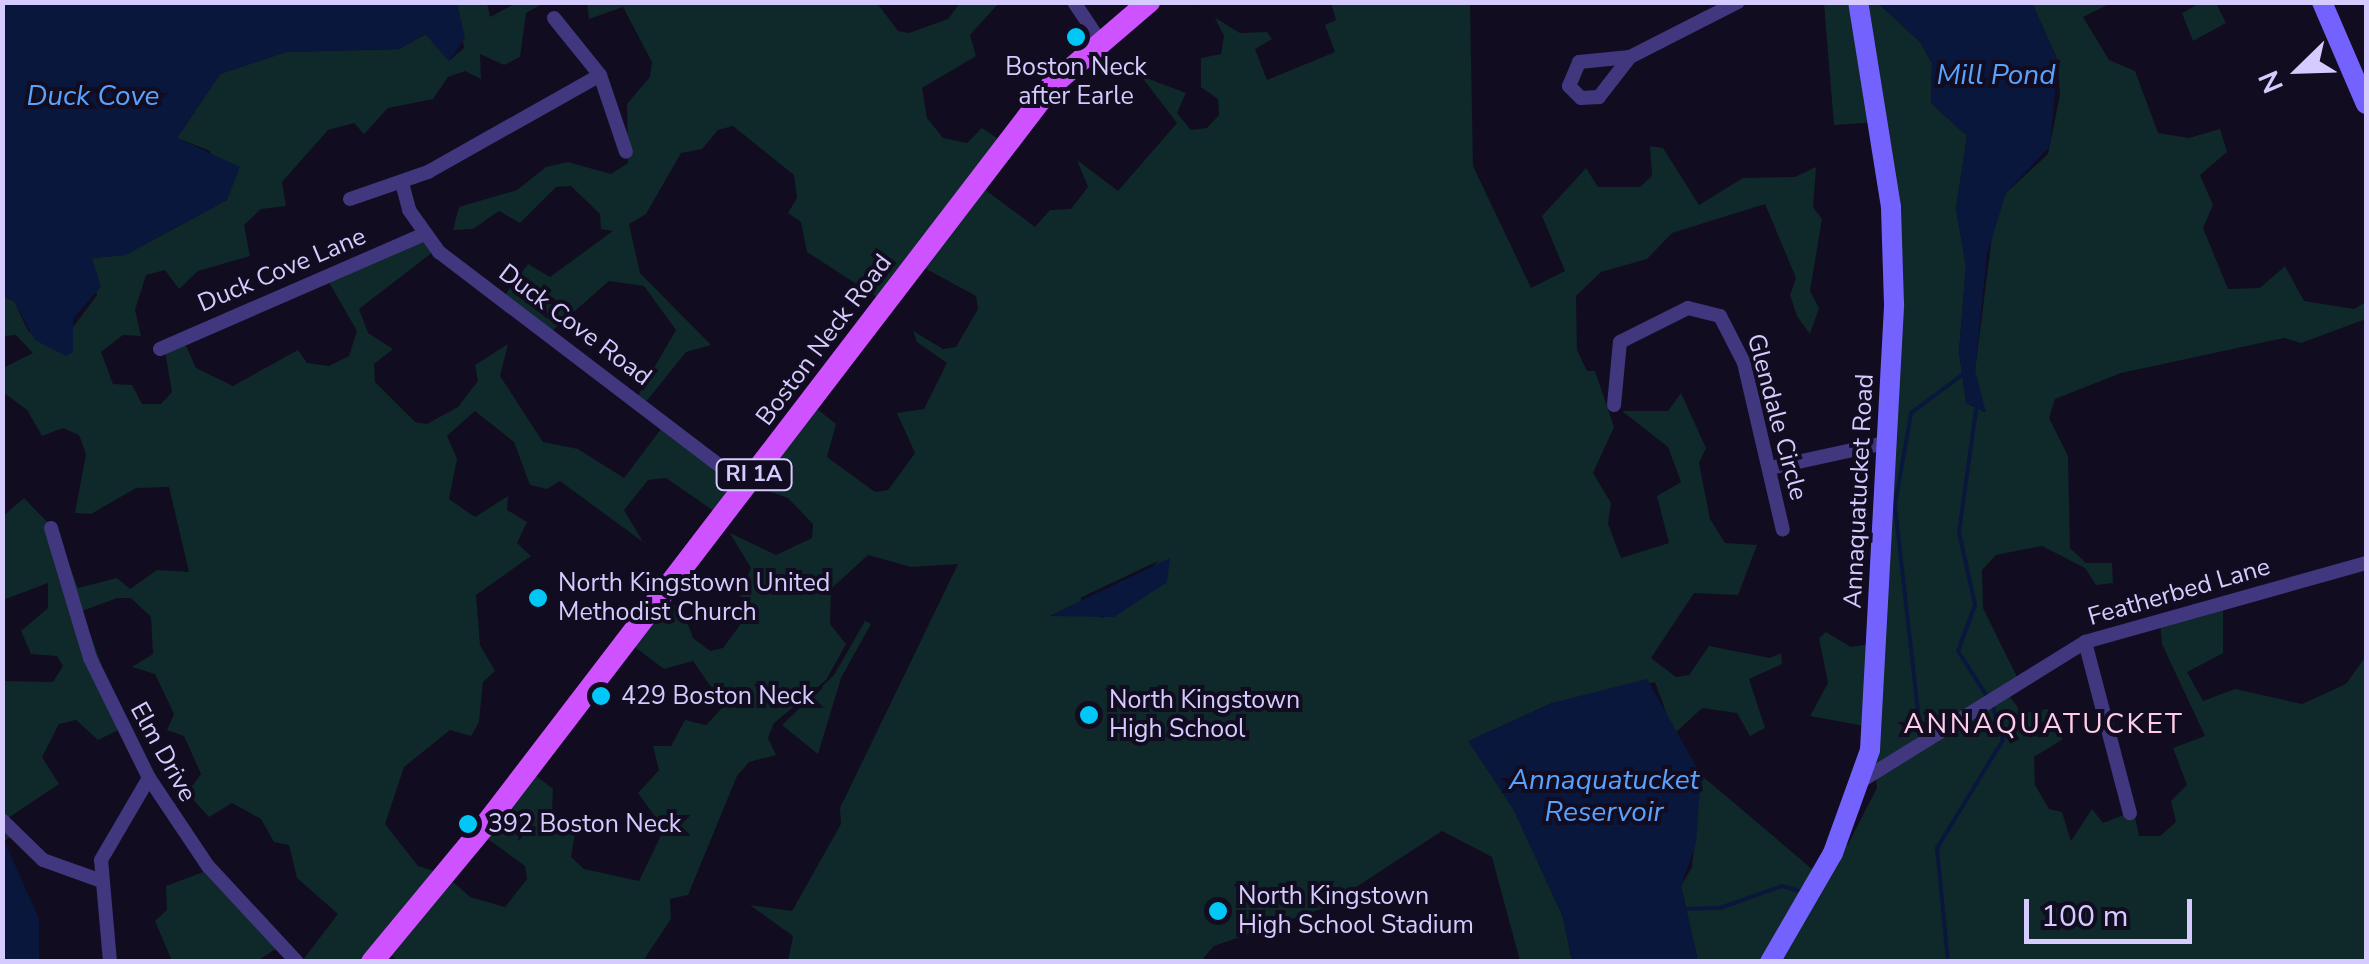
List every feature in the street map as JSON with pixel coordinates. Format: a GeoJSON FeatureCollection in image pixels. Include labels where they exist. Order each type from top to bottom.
{"type":"FeatureCollection","features":[{"type":"Feature","properties":{"kind":"main road","name":"Boston Neck Road"},"geometry":{"type":"LineString","coordinates":[[372,962],[746,486],[965,194],[1098,38],[1148,2]]}},
{"type":"Feature","properties":{"kind":"street"},"geometry":{"type":"LineString","coordinates":[[1074,2],[1098,38]]}},
{"type":"Feature","properties":{"kind":"street"},"geometry":{"type":"LineString","coordinates":[[1630,57],[1738,2]]}},
{"type":"Feature","properties":{"kind":"street","name":"Annaquatucket Road"},"geometry":{"type":"LineString","coordinates":[[1770,962],[1833,853],[1860,781],[1873,717],[1892,207],[1858,2]]}},
{"type":"Feature","properties":{"kind":"street"},"geometry":{"type":"LineString","coordinates":[[2322,2],[2366,104]]}},
{"type":"Feature","properties":{"kind":"street"},"geometry":{"type":"LineString","coordinates":[[554,18],[600,75],[626,152]]}},
{"type":"Feature","properties":{"kind":"street"},"geometry":{"type":"LineString","coordinates":[[350,199],[402,182],[600,75]]}},
{"type":"Feature","properties":{"kind":"street"},"geometry":{"type":"LineString","coordinates":[[402,182],[422,235]]}},
{"type":"Feature","properties":{"kind":"street","name":"Duck Cove Road"},"geometry":{"type":"LineString","coordinates":[[422,235],[746,486]]}},
{"type":"Feature","properties":{"kind":"street","name":"Duck Cove Lane"},"geometry":{"type":"LineString","coordinates":[[160,348],[422,235]]}},
{"type":"Feature","properties":{"kind":"street","name":"Glendale Circle"},"geometry":{"type":"LineString","coordinates":[[1614,405],[1620,342],[1669,313],[1705,307],[1732,329],[1783,530]]}},
{"type":"Feature","properties":{"kind":"street"},"geometry":{"type":"LineString","coordinates":[[1770,468],[1885,443]]}},
{"type":"Feature","properties":{"kind":"street","name":"Elm Drive"},"geometry":{"type":"LineString","coordinates":[[51,528],[90,658],[148,778],[208,866],[298,962]]}},
{"type":"Feature","properties":{"kind":"street","name":"Featherbed Lane"},"geometry":{"type":"LineString","coordinates":[[1860,781],[2085,642],[2366,563]]}},
{"type":"Feature","properties":{"kind":"street"},"geometry":{"type":"LineString","coordinates":[[2085,642],[2130,813]]}},
{"type":"Feature","properties":{"kind":"street"},"geometry":{"type":"LineString","coordinates":[[110,962],[99,880],[109,838],[148,778]]}},
{"type":"Feature","properties":{"kind":"street"},"geometry":{"type":"LineString","coordinates":[[2,820],[53,866],[99,880]]}},
{"type":"Feature","properties":{"kind":"green space"},"geometry":{"type":"Polygon","coordinates":[[[2202,2],[2216,3],[2226,23],[2193,41],[2182,13],[2202,2]]]}},
{"type":"Feature","properties":{"kind":"green space"},"geometry":{"type":"Polygon","coordinates":[[[457,3],[487,3],[490,17],[516,3],[544,3],[526,13],[520,57],[504,65],[480,54],[481,79],[465,71],[448,77],[433,99],[388,108],[364,134],[354,123],[328,130],[282,182],[286,206],[261,209],[244,225],[250,256],[198,271],[179,289],[165,270],[146,275],[135,310],[141,336],[123,335],[101,352],[113,384],[132,385],[142,404],[161,404],[172,392],[165,351],[183,339],[196,368],[233,386],[298,350],[307,363],[329,366],[349,356],[357,331],[326,277],[420,237],[433,252],[359,309],[368,333],[393,349],[374,364],[375,382],[415,422],[427,424],[458,407],[478,381],[475,365],[508,344],[500,376],[543,442],[578,449],[624,478],[664,425],[742,484],[721,516],[666,478],[648,480],[624,510],[643,542],[560,481],[547,489],[530,485],[514,442],[475,411],[447,436],[457,459],[449,499],[475,517],[508,496],[507,510],[527,522],[517,543],[531,556],[476,595],[480,645],[495,671],[483,682],[479,722],[471,736],[450,730],[404,767],[385,824],[418,866],[444,874],[470,897],[505,907],[527,879],[525,866],[481,834],[529,770],[553,789],[552,811],[575,833],[571,857],[584,869],[639,881],[664,829],[638,793],[659,770],[653,746],[671,746],[685,720],[706,725],[724,706],[693,661],[664,669],[627,641],[662,595],[683,611],[693,638],[710,651],[723,648],[748,614],[740,595],[751,568],[730,533],[776,555],[812,538],[813,524],[788,498],[749,484],[812,405],[836,424],[827,457],[875,492],[888,490],[915,453],[897,413],[924,409],[947,363],[917,342],[913,331],[943,349],[956,347],[978,309],[976,296],[919,265],[886,303],[807,252],[801,222],[788,213],[797,198],[794,175],[733,126],[718,130],[702,149],[681,153],[646,214],[629,224],[640,273],[711,345],[686,352],[645,403],[636,399],[676,330],[644,286],[609,281],[551,332],[502,299],[528,264],[550,277],[613,231],[601,229],[600,214],[571,186],[556,187],[520,223],[499,211],[473,229],[453,230],[459,207],[517,190],[546,167],[568,162],[611,174],[628,163],[627,104],[650,77],[652,62],[623,7],[589,19],[587,3],[877,3],[898,31],[909,33],[948,19],[960,3],[999,3],[970,35],[976,56],[922,88],[927,118],[943,138],[967,143],[982,128],[1004,143],[976,183],[1035,227],[1050,210],[1071,209],[1088,187],[1077,160],[1118,191],[1177,123],[1141,76],[1186,93],[1177,113],[1191,130],[1207,128],[1219,115],[1218,99],[1201,87],[1201,58],[1221,54],[1224,36],[1215,18],[1191,3],[1240,33],[1267,32],[1272,39],[1255,49],[1267,80],[1335,52],[1325,25],[1336,20],[1331,3],[1470,3],[1473,166],[1531,288],[1565,271],[1542,216],[1586,168],[1598,187],[1640,187],[1652,176],[1650,146],[1663,148],[1699,205],[1743,178],[1795,177],[1816,167],[1813,207],[1822,219],[1810,291],[1819,308],[1810,334],[1797,316],[1790,295],[1796,278],[1765,204],[1672,233],[1647,259],[1601,272],[1576,296],[1577,350],[1587,371],[1595,371],[1614,427],[1593,473],[1611,503],[1608,524],[1621,558],[1669,543],[1657,496],[1681,482],[1668,447],[1622,411],[1668,411],[1681,393],[1706,448],[1699,463],[1710,519],[1725,543],[1757,545],[1738,595],[1694,593],[1651,658],[1676,677],[1689,675],[1709,646],[1770,658],[1781,653],[1782,664],[1749,679],[1765,728],[1750,736],[1737,713],[1702,708],[1674,734],[1655,682],[1552,703],[1469,741],[1514,810],[1563,917],[1572,961],[1520,961],[1492,857],[1442,831],[1324,908],[1214,946],[1201,961],[788,961],[793,936],[750,905],[792,911],[841,824],[840,808],[958,564],[911,567],[868,555],[831,589],[830,624],[846,644],[826,680],[774,723],[768,738],[776,755],[749,762],[737,776],[688,895],[670,899],[671,919],[643,961],[399,962],[385,950],[372,961],[302,961],[338,914],[297,878],[289,845],[274,842],[261,819],[232,803],[209,817],[187,793],[201,774],[184,736],[167,730],[174,714],[155,674],[132,667],[153,654],[151,617],[131,598],[117,598],[82,611],[124,727],[98,740],[76,720],[59,724],[42,757],[59,784],[8,818],[13,836],[4,841],[4,681],[53,682],[63,666],[57,656],[31,654],[21,631],[48,608],[48,583],[3,600],[2,517],[24,498],[56,531],[78,588],[117,578],[130,589],[157,570],[189,572],[169,487],[136,488],[91,514],[75,513],[86,454],[79,435],[63,428],[42,436],[27,410],[3,392],[3,368],[33,353],[16,335],[3,336],[3,297],[14,301],[28,331],[56,350],[97,295],[92,258],[125,255],[227,200],[210,151],[177,138],[220,74],[286,52],[399,49],[426,34],[449,61],[464,48],[457,3]],[[1158,561],[1080,598],[1101,618],[1112,615],[1158,561]]]}},
{"type":"Feature","properties":{"kind":"green space"},"geometry":{"type":"Polygon","coordinates":[[[1824,3],[1878,3],[1920,42],[1932,63],[1931,103],[1967,136],[1956,209],[1966,266],[1959,352],[1966,403],[1985,412],[1975,371],[1993,228],[2006,193],[2048,154],[2060,95],[2058,61],[2032,3],[2111,3],[2083,17],[2109,60],[2135,71],[2158,133],[2189,138],[2220,129],[2227,152],[2200,175],[2213,205],[2203,228],[2228,289],[2260,288],[2285,266],[2304,301],[2354,309],[2366,302],[2366,319],[2301,343],[2284,338],[2121,373],[2055,399],[2049,418],[2068,456],[2070,548],[2086,563],[2112,563],[2113,583],[2096,585],[2085,568],[2042,546],[1996,555],[1982,570],[1983,608],[2018,679],[2005,690],[2022,713],[2048,709],[2049,727],[2063,739],[2034,757],[2035,785],[2049,809],[2062,812],[2071,841],[2092,809],[2103,823],[2134,811],[2139,836],[2160,836],[2176,822],[2171,801],[2187,785],[2173,748],[2205,736],[2162,644],[2160,622],[2223,608],[2223,653],[2187,672],[2203,701],[2235,689],[2302,704],[2346,684],[2366,656],[2366,961],[1698,961],[1681,886],[1692,867],[1701,775],[1818,874],[1848,844],[1877,788],[1870,727],[1810,716],[1828,683],[1819,638],[1826,632],[1851,647],[1876,643],[1894,305],[1879,122],[1834,125],[1824,3]]]}},
{"type":"Feature","properties":{"kind":"green space"},"geometry":{"type":"Polygon","coordinates":[[[865,621],[871,624],[841,678],[818,754],[782,725],[834,675],[865,621]]]}},
{"type":"Feature","properties":{"kind":"green space"},"geometry":{"type":"Polygon","coordinates":[[[214,868],[267,919],[285,943],[257,961],[172,961],[155,921],[167,910],[166,886],[214,868]]]}},
{"type":"Feature","properties":{"kind":"water","name":"Duck Cove"},"geometry":{"type":"Polygon","coordinates":[[[2,3],[457,3],[465,38],[449,61],[425,34],[399,49],[286,52],[220,74],[177,138],[240,167],[227,200],[125,255],[92,258],[101,286],[73,319],[73,352],[66,356],[35,340],[14,301],[3,297],[2,3]]]}},
{"type":"Feature","properties":{"kind":"water","name":"Mill Pond"},"geometry":{"type":"Polygon","coordinates":[[[1878,3],[2032,3],[2058,61],[2050,146],[2006,193],[1987,254],[1975,371],[1986,412],[1966,403],[1959,352],[1966,266],[1956,209],[1967,136],[1931,103],[1932,63],[1920,42],[1878,3]]]}},
{"type":"Feature","properties":{"kind":"water"},"geometry":{"type":"Polygon","coordinates":[[[1170,558],[1167,582],[1114,617],[1049,616],[1170,558]]]}},
{"type":"Feature","properties":{"kind":"water","name":"Annaquatucket Reservoir"},"geometry":{"type":"Polygon","coordinates":[[[1647,679],[1701,775],[1696,843],[1681,886],[1698,961],[1572,961],[1563,917],[1514,810],[1468,741],[1552,703],[1647,679]]]}},
{"type":"Feature","properties":{"kind":"water"},"geometry":{"type":"Polygon","coordinates":[[[3,838],[39,919],[39,961],[3,961],[3,838]]]}},
{"type":"Feature","properties":{"kind":"waterway"},"geometry":{"type":"LineString","coordinates":[[1921,738],[1895,505],[1911,413],[1962,375]]}},
{"type":"Feature","properties":{"kind":"waterway"},"geometry":{"type":"LineString","coordinates":[[1976,410],[1959,532],[1975,605],[1958,651],[1988,698]]}},
{"type":"Feature","properties":{"kind":"waterway"},"geometry":{"type":"LineString","coordinates":[[1948,962],[1937,848],[2003,740],[1993,707]]}},
{"type":"Feature","properties":{"kind":"waterway"},"geometry":{"type":"LineString","coordinates":[[1685,909],[1720,908],[1782,886],[1800,891]]}},
{"type":"Feature","properties":{"kind":"place","name":"Boston Neck after Earle"},"geometry":{"type":"Point","coordinates":[1076,37]}},
{"type":"Feature","properties":{"kind":"place","name":"North Kingstown United Methodist Church"},"geometry":{"type":"Point","coordinates":[538,598]}},
{"type":"Feature","properties":{"kind":"place","name":"429 Boston Neck"},"geometry":{"type":"Point","coordinates":[601,696]}},
{"type":"Feature","properties":{"kind":"place","name":"North Kingstown High School"},"geometry":{"type":"Point","coordinates":[1089,715]}},
{"type":"Feature","properties":{"kind":"place","name":"392 Boston Neck"},"geometry":{"type":"Point","coordinates":[468,824]}},
{"type":"Feature","properties":{"kind":"place","name":"North Kingstown High School Stadium"},"geometry":{"type":"Point","coordinates":[1218,911]}},
{"type":"Feature","properties":{"kind":"district","name":"ANNAQUATUCKET"},"geometry":{"type":"Point","coordinates":[2044,724]}}]}
